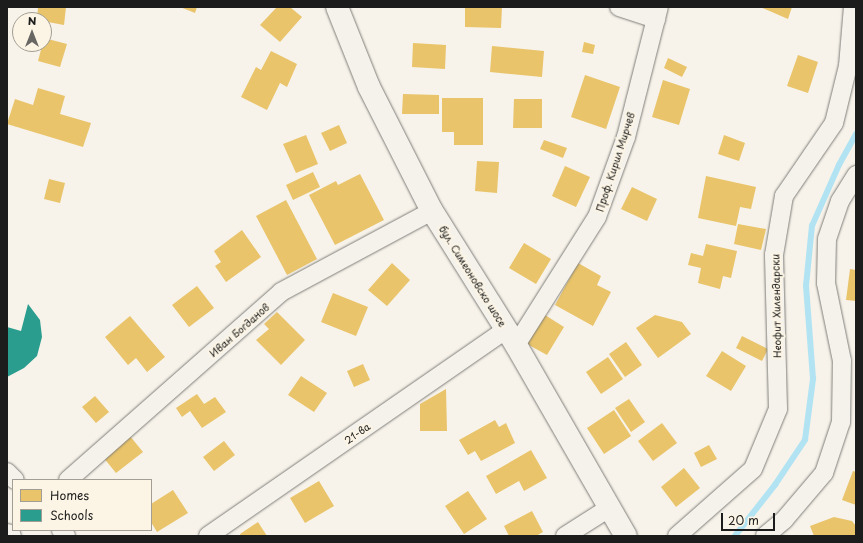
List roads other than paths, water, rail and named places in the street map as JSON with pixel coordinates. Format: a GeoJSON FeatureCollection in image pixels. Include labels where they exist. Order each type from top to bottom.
{"type":"FeatureCollection","features":[{"type":"Feature","properties":{"kind":"street","name":"бул. Симеоновско шосе"},"geometry":{"type":"LineString","coordinates":[[338,7],[369,87],[432,211],[511,337],[626,536]]}},
{"type":"Feature","properties":{"kind":"street"},"geometry":{"type":"LineString","coordinates":[[619,7],[658,13]]}},
{"type":"Feature","properties":{"kind":"street","name":"Неофит Хилендарски"},"geometry":{"type":"LineString","coordinates":[[677,536],[753,469],[778,409],[774,255],[784,196],[834,123],[848,66],[853,7]]}},
{"type":"Feature","properties":{"kind":"street","name":"Проф. Кирил Мирчев"},"geometry":{"type":"LineString","coordinates":[[511,337],[597,218],[626,137],[658,13]]}},
{"type":"Feature","properties":{"kind":"street"},"geometry":{"type":"LineString","coordinates":[[765,536],[784,520],[824,473],[841,422],[842,361],[826,283],[827,239],[848,202],[856,175]]}},
{"type":"Feature","properties":{"kind":"street","name":"Иван Богданов"},"geometry":{"type":"LineString","coordinates":[[69,479],[281,292],[432,211]]}},
{"type":"Feature","properties":{"kind":"street","name":"21-ва"},"geometry":{"type":"LineString","coordinates":[[208,536],[511,337]]}},
{"type":"Feature","properties":{"kind":"street"},"geometry":{"type":"LineString","coordinates":[[566,536],[609,508]]}},
{"type":"Feature","properties":{"kind":"waterway"},"geometry":{"type":"LineString","coordinates":[[735,536],[775,485],[805,440],[813,379],[806,286],[812,226],[839,165],[856,134]]}}]}
